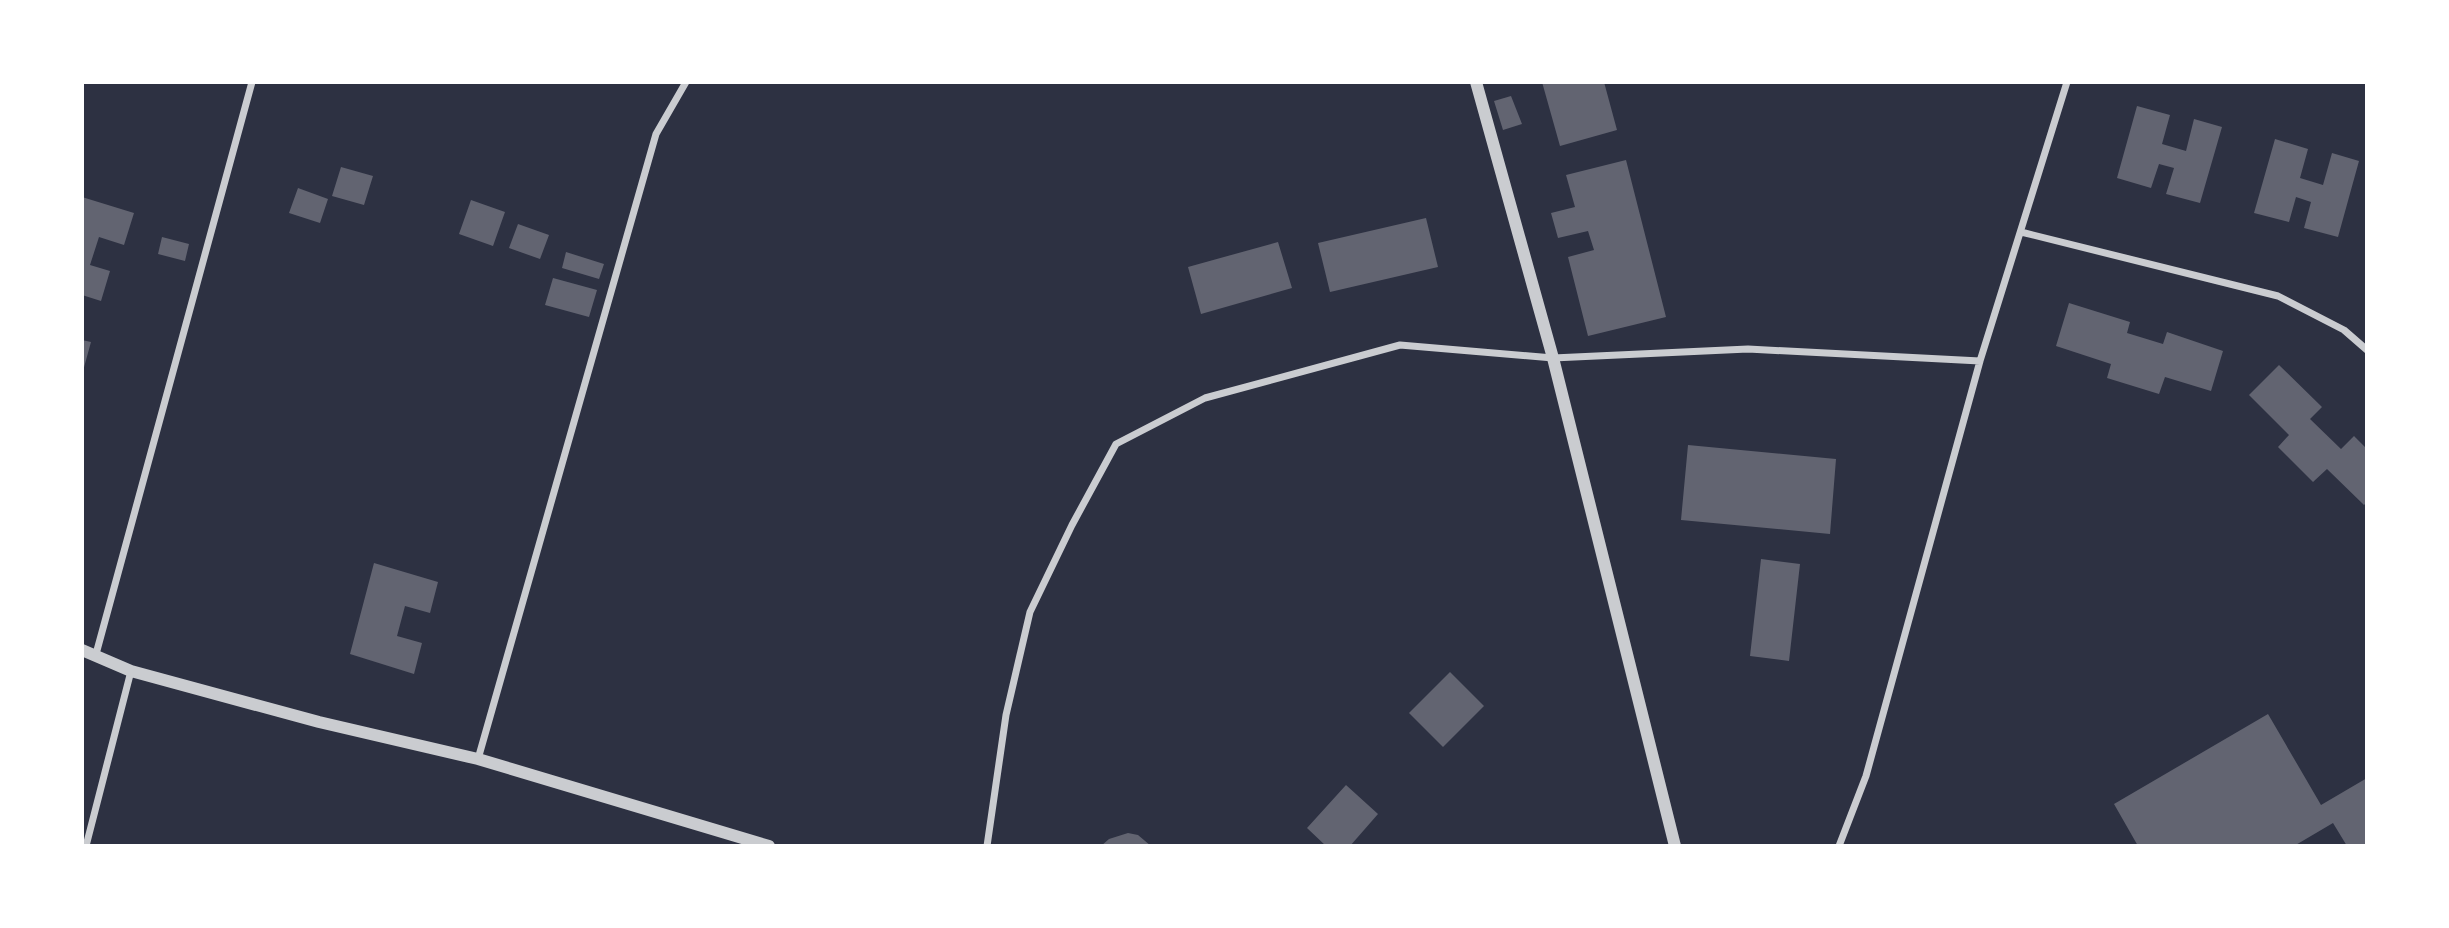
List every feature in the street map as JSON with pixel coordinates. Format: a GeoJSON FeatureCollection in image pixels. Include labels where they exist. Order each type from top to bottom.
{"type":"FeatureCollection","features":[{"type":"Feature","properties":{"kind":"street"},"geometry":{"type":"LineString","coordinates":[[96,654],[252,82]]}},
{"type":"Feature","properties":{"kind":"street"},"geometry":{"type":"LineString","coordinates":[[478,759],[656,134],[686,82]]}},
{"type":"Feature","properties":{"kind":"street"},"geometry":{"type":"LineString","coordinates":[[1476,82],[1553,358],[1675,846]]}},
{"type":"Feature","properties":{"kind":"street"},"geometry":{"type":"LineString","coordinates":[[1839,846],[1870,763],[1980,362],[2067,82]]}},
{"type":"Feature","properties":{"kind":"street"},"geometry":{"type":"LineString","coordinates":[[2021,232],[2278,296],[2344,330],[2367,350]]}},
{"type":"Feature","properties":{"kind":"street"},"geometry":{"type":"LineString","coordinates":[[987,846],[1006,715],[1030,612],[1072,525],[1116,444],[1205,398],[1400,345],[1553,358],[1748,349],[1980,362]]}},
{"type":"Feature","properties":{"kind":"street"},"geometry":{"type":"LineString","coordinates":[[82,650],[131,671],[319,722],[478,759],[742,842],[769,846]]}},
{"type":"Feature","properties":{"kind":"street"},"geometry":{"type":"LineString","coordinates":[[86,846],[131,671]]}},
{"type":"Feature","properties":{"kind":"building"},"geometry":{"type":"Polygon","coordinates":[[[1542,82],[1604,82],[1617,130],[1560,146],[1542,82]]]}},
{"type":"Feature","properties":{"kind":"building"},"geometry":{"type":"Polygon","coordinates":[[[1511,96],[1522,124],[1503,130],[1494,101],[1511,96]]]}},
{"type":"Feature","properties":{"kind":"building"},"geometry":{"type":"Polygon","coordinates":[[[2137,106],[2170,115],[2162,144],[2186,151],[2194,119],[2222,127],[2200,203],[2166,194],[2174,168],[2159,164],[2151,188],[2117,178],[2137,106]]]}},
{"type":"Feature","properties":{"kind":"building"},"geometry":{"type":"Polygon","coordinates":[[[2275,139],[2308,149],[2300,178],[2323,185],[2332,153],[2359,161],[2338,237],[2304,228],[2311,202],[2296,197],[2289,222],[2254,213],[2275,139]]]}},
{"type":"Feature","properties":{"kind":"building"},"geometry":{"type":"Polygon","coordinates":[[[1626,160],[1666,317],[1588,336],[1568,257],[1594,250],[1588,231],[1558,238],[1551,213],[1575,207],[1566,175],[1626,160]]]}},
{"type":"Feature","properties":{"kind":"building"},"geometry":{"type":"Polygon","coordinates":[[[341,167],[373,176],[364,205],[332,196],[341,167]]]}},
{"type":"Feature","properties":{"kind":"building"},"geometry":{"type":"Polygon","coordinates":[[[298,188],[328,199],[320,223],[289,213],[298,188]]]}},
{"type":"Feature","properties":{"kind":"building"},"geometry":{"type":"Polygon","coordinates":[[[82,197],[134,213],[124,245],[99,237],[90,265],[110,271],[101,301],[82,295],[82,197]]]}},
{"type":"Feature","properties":{"kind":"building"},"geometry":{"type":"Polygon","coordinates":[[[471,200],[505,212],[493,246],[459,234],[471,200]]]}},
{"type":"Feature","properties":{"kind":"building"},"geometry":{"type":"Polygon","coordinates":[[[1426,218],[1438,267],[1330,292],[1318,243],[1426,218]]]}},
{"type":"Feature","properties":{"kind":"building"},"geometry":{"type":"Polygon","coordinates":[[[518,224],[549,235],[540,259],[509,248],[518,224]]]}},
{"type":"Feature","properties":{"kind":"building"},"geometry":{"type":"Polygon","coordinates":[[[162,237],[189,244],[185,261],[158,254],[162,237]]]}},
{"type":"Feature","properties":{"kind":"building"},"geometry":{"type":"Polygon","coordinates":[[[1278,242],[1292,288],[1201,314],[1188,267],[1278,242]]]}},
{"type":"Feature","properties":{"kind":"building"},"geometry":{"type":"Polygon","coordinates":[[[566,252],[604,264],[599,279],[562,268],[566,252]]]}},
{"type":"Feature","properties":{"kind":"building"},"geometry":{"type":"Polygon","coordinates":[[[553,278],[597,290],[589,317],[545,305],[553,278]]]}},
{"type":"Feature","properties":{"kind":"building"},"geometry":{"type":"Polygon","coordinates":[[[2069,303],[2130,322],[2127,333],[2163,344],[2167,332],[2223,351],[2211,391],[2165,377],[2159,394],[2107,378],[2111,364],[2056,346],[2069,303]]]}},
{"type":"Feature","properties":{"kind":"building"},"geometry":{"type":"Polygon","coordinates":[[[82,340],[91,342],[83,371],[82,371],[82,340]]]}},
{"type":"Feature","properties":{"kind":"building"},"geometry":{"type":"Polygon","coordinates":[[[2279,365],[2322,407],[2310,419],[2341,449],[2354,436],[2367,449],[2367,502],[2364,505],[2327,469],[2313,482],[2278,447],[2289,435],[2249,395],[2279,365]]]}},
{"type":"Feature","properties":{"kind":"building"},"geometry":{"type":"Polygon","coordinates":[[[1688,445],[1836,459],[1830,534],[1681,520],[1688,445]]]}},
{"type":"Feature","properties":{"kind":"building"},"geometry":{"type":"Polygon","coordinates":[[[1761,559],[1800,564],[1789,661],[1750,656],[1761,559]]]}},
{"type":"Feature","properties":{"kind":"building"},"geometry":{"type":"Polygon","coordinates":[[[374,563],[438,582],[430,613],[405,606],[397,636],[422,643],[414,674],[350,654],[374,563]]]}},
{"type":"Feature","properties":{"kind":"building"},"geometry":{"type":"Polygon","coordinates":[[[1450,672],[1484,706],[1443,747],[1409,713],[1450,672]]]}},
{"type":"Feature","properties":{"kind":"building"},"geometry":{"type":"Polygon","coordinates":[[[2268,714],[2321,805],[2367,778],[2367,846],[2347,846],[2333,823],[2294,846],[2138,846],[2114,804],[2268,714]]]}},
{"type":"Feature","properties":{"kind":"building"},"geometry":{"type":"Polygon","coordinates":[[[1346,785],[1378,814],[1350,846],[1326,846],[1307,828],[1346,785]]]}},
{"type":"Feature","properties":{"kind":"building"},"geometry":{"type":"Polygon","coordinates":[[[1128,833],[1138,835],[1151,846],[1101,846],[1109,839],[1128,833]]]}}]}
